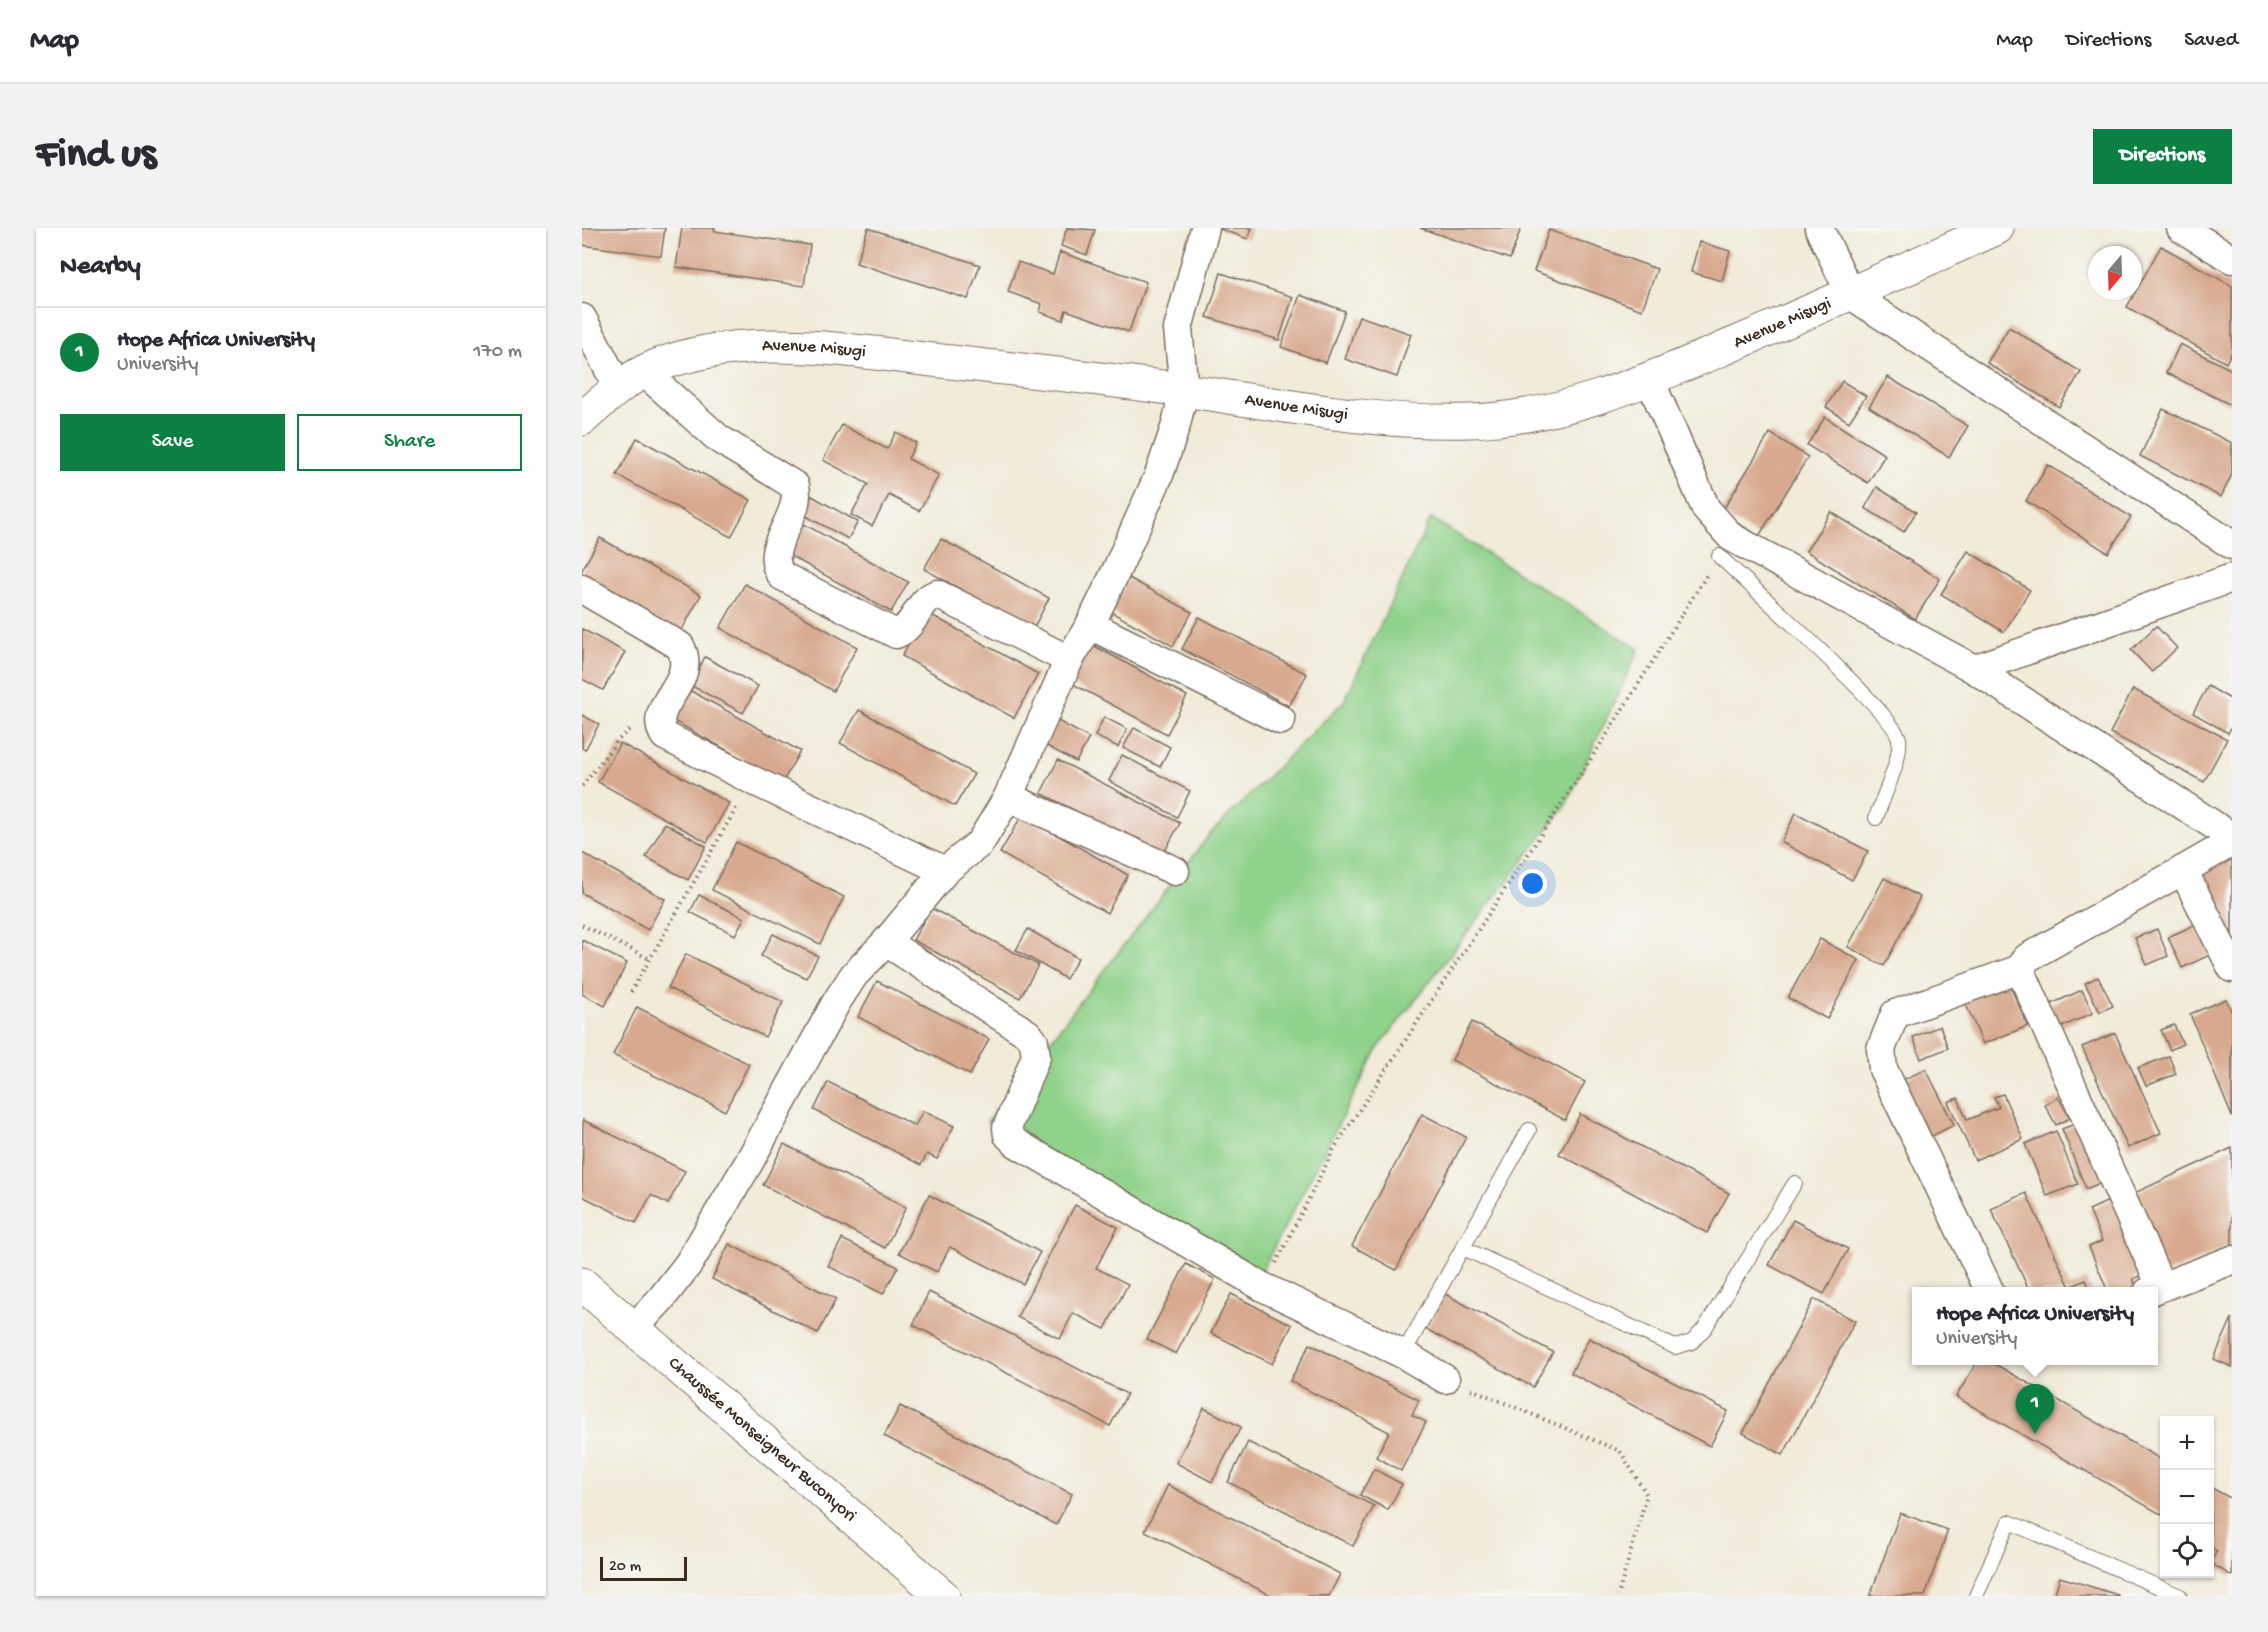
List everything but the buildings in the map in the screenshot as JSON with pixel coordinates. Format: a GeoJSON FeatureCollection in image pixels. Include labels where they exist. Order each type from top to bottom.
{"type":"FeatureCollection","features":[{"type":"Feature","properties":{"kind":"street"},"geometry":{"type":"LineString","coordinates":[[633,1329],[661,1299],[688,1263],[748,1164],[837,1001],[854,975],[886,942],[945,871],[980,843],[1008,797],[1069,660],[1090,626],[1159,475],[1176,425],[1184,390],[1178,329],[1205,228]]}},
{"type":"Feature","properties":{"kind":"street"},"geometry":{"type":"LineString","coordinates":[[1819,228],[1851,295],[2232,545]]}},
{"type":"Feature","properties":{"kind":"street","name":"Avenue Misugi"},"geometry":{"type":"LineString","coordinates":[[582,419],[631,380],[653,367],[702,354],[757,346],[839,349],[1184,390],[1373,419],[1471,422],[1548,413],[1650,380],[1851,295],[1996,228]]}},
{"type":"Feature","properties":{"kind":"street"},"geometry":{"type":"LineString","coordinates":[[2181,228],[2232,259]]}},
{"type":"Feature","properties":{"kind":"street"},"geometry":{"type":"LineString","coordinates":[[582,318],[631,380],[795,486],[798,496],[773,557],[774,566],[782,576],[896,634],[906,631],[928,597],[937,594],[1069,660]]}},
{"type":"Feature","properties":{"kind":"street"},"geometry":{"type":"LineString","coordinates":[[1650,380],[1706,509],[1731,537],[1974,669],[2232,840],[2027,958],[2020,969],[1895,1014],[1881,1049],[1883,1069],[1988,1287]]}},
{"type":"Feature","properties":{"kind":"street"},"geometry":{"type":"LineString","coordinates":[[1974,669],[2232,578]]}},
{"type":"Feature","properties":{"kind":"street"},"geometry":{"type":"LineString","coordinates":[[582,590],[680,646],[686,658],[685,671],[659,718],[659,728],[665,736],[752,780],[945,871]]}},
{"type":"Feature","properties":{"kind":"street"},"geometry":{"type":"LineString","coordinates":[[1090,626],[1281,720]]}},
{"type":"Feature","properties":{"kind":"street"},"geometry":{"type":"LineString","coordinates":[[1008,797],[1175,870]]}},
{"type":"Feature","properties":{"kind":"street"},"geometry":{"type":"LineString","coordinates":[[2182,870],[2232,968]]}},
{"type":"Feature","properties":{"kind":"street"},"geometry":{"type":"LineString","coordinates":[[886,942],[1028,1034],[1034,1042],[1036,1056],[1007,1128],[1008,1135],[1016,1143],[1263,1287],[1403,1354],[1445,1379]]}},
{"type":"Feature","properties":{"kind":"street"},"geometry":{"type":"LineString","coordinates":[[2020,969],[2153,1287]]}},
{"type":"Feature","properties":{"kind":"street"},"geometry":{"type":"LineString","coordinates":[[2158,1288],[2232,1260]]}},
{"type":"Feature","properties":{"kind":"street","name":"Chaussée Monseigneur Buconyori"},"geometry":{"type":"LineString","coordinates":[[582,1284],[943,1596]]}},
{"type":"Feature","properties":{"kind":"lane"},"geometry":{"type":"LineString","coordinates":[[1719,556],[1862,692],[1890,723],[1899,739],[1876,818]]}},
{"type":"Feature","properties":{"kind":"lane"},"geometry":{"type":"LineString","coordinates":[[1403,1354],[1530,1130]]}},
{"type":"Feature","properties":{"kind":"lane"},"geometry":{"type":"LineString","coordinates":[[1463,1248],[1675,1347],[1692,1342],[1705,1328],[1795,1183]]}},
{"type":"Feature","properties":{"kind":"lane"},"geometry":{"type":"LineString","coordinates":[[1976,1596],[2009,1522],[2180,1596]]}},
{"type":"Feature","properties":{"kind":"path"},"geometry":{"type":"LineString","coordinates":[[1263,1287],[1335,1148],[1604,740],[1719,556]]}},
{"type":"Feature","properties":{"kind":"path"},"geometry":{"type":"LineString","coordinates":[[582,786],[618,740],[633,727],[659,728]]}},
{"type":"Feature","properties":{"kind":"path"},"geometry":{"type":"LineString","coordinates":[[631,992],[752,780]]}},
{"type":"Feature","properties":{"kind":"path"},"geometry":{"type":"LineString","coordinates":[[582,925],[650,959]]}},
{"type":"Feature","properties":{"kind":"path"},"geometry":{"type":"LineString","coordinates":[[1445,1379],[1620,1451],[1647,1495],[1618,1596]]}},
{"type":"Feature","properties":{"kind":"green space"},"geometry":{"type":"Polygon","coordinates":[[[1431,518],[1639,649],[1566,805],[1379,1047],[1259,1276],[987,1122],[1210,834],[1344,701],[1431,518]]]}},
{"type":"Feature","properties":{"kind":"place","name":"Hope Africa University"},"geometry":{"type":"Point","coordinates":[2035,1434]}}]}
